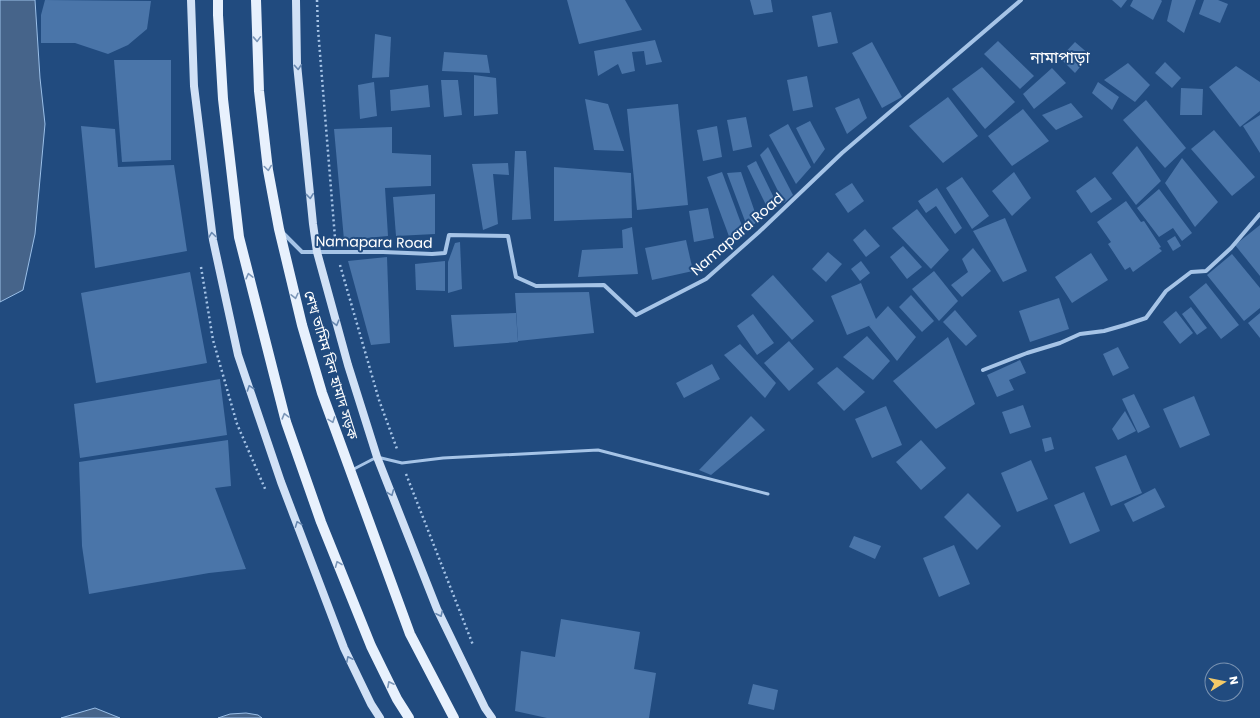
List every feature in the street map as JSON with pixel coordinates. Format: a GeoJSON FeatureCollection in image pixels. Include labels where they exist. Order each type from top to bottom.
{"type":"FeatureCollection","features":[{"type":"Feature","properties":{"kind":"main road"},"geometry":{"type":"LineString","coordinates":[[191,0],[194,86],[213,240],[238,354],[282,482],[344,648],[371,704],[380,718]]}},
{"type":"Feature","properties":{"kind":"main road"},"geometry":{"type":"LineString","coordinates":[[218,0],[223,99],[239,237],[286,422],[321,522],[371,646],[408,718]]}},
{"type":"Feature","properties":{"kind":"main road","name":"শেখ তামিম বিন হামাদ সড়ক"},"geometry":{"type":"LineString","coordinates":[[256,0],[259,91],[268,170],[279,229],[304,332],[322,393],[410,634],[454,718]]}},
{"type":"Feature","properties":{"kind":"main road"},"geometry":{"type":"LineString","coordinates":[[296,0],[297,64],[317,252],[348,365],[377,457],[437,608],[484,708],[492,718]]}},
{"type":"Feature","properties":{"kind":"street","name":"Namapara Road"},"geometry":{"type":"LineString","coordinates":[[279,229],[302,252],[445,253],[449,235],[508,236],[516,278],[536,286],[604,285],[636,315],[706,279],[842,153],[1021,0]]}},
{"type":"Feature","properties":{"kind":"street"},"geometry":{"type":"LineString","coordinates":[[983,370],[1027,353],[1060,343],[1080,334],[1104,331],[1146,318],[1166,291],[1191,272],[1206,270],[1231,248],[1260,214]]}},
{"type":"Feature","properties":{"kind":"lane"},"geometry":{"type":"LineString","coordinates":[[350,471],[377,457],[402,463],[451,458],[598,450],[768,494]]}},
{"type":"Feature","properties":{"kind":"path"},"geometry":{"type":"LineString","coordinates":[[317,0],[336,252],[379,400],[402,463],[476,651]]}},
{"type":"Feature","properties":{"kind":"water"},"geometry":{"type":"Polygon","coordinates":[[[0,0],[35,0],[40,78],[45,124],[35,234],[23,290],[0,302],[0,0]]]}},
{"type":"Feature","properties":{"kind":"water"},"geometry":{"type":"Polygon","coordinates":[[[95,708],[120,718],[61,718],[95,708]]]}},
{"type":"Feature","properties":{"kind":"water"},"geometry":{"type":"Polygon","coordinates":[[[246,713],[258,715],[262,718],[218,718],[230,714],[246,713]]]}},
{"type":"Feature","properties":{"kind":"building"},"geometry":{"type":"Polygon","coordinates":[[[45,0],[151,1],[147,29],[128,45],[108,54],[75,43],[41,43],[41,15],[45,0]]]}},
{"type":"Feature","properties":{"kind":"building"},"geometry":{"type":"Polygon","coordinates":[[[567,0],[625,0],[642,30],[579,44],[567,0]]]}},
{"type":"Feature","properties":{"kind":"building"},"geometry":{"type":"Polygon","coordinates":[[[750,0],[771,0],[773,12],[754,15],[750,0]]]}},
{"type":"Feature","properties":{"kind":"building"},"geometry":{"type":"Polygon","coordinates":[[[1112,0],[1127,0],[1121,8],[1112,0]]]}},
{"type":"Feature","properties":{"kind":"building"},"geometry":{"type":"Polygon","coordinates":[[[1133,0],[1162,1],[1153,20],[1130,6],[1133,0]]]}},
{"type":"Feature","properties":{"kind":"building"},"geometry":{"type":"Polygon","coordinates":[[[1172,0],[1196,0],[1184,33],[1167,21],[1172,0]]]}},
{"type":"Feature","properties":{"kind":"building"},"geometry":{"type":"Polygon","coordinates":[[[1204,0],[1218,0],[1228,4],[1220,23],[1199,14],[1204,0]]]}},
{"type":"Feature","properties":{"kind":"building"},"geometry":{"type":"Polygon","coordinates":[[[831,12],[838,43],[818,47],[812,16],[831,12]]]}},
{"type":"Feature","properties":{"kind":"building"},"geometry":{"type":"Polygon","coordinates":[[[375,34],[391,37],[389,77],[372,78],[375,34]]]}},
{"type":"Feature","properties":{"kind":"building"},"geometry":{"type":"Polygon","coordinates":[[[655,40],[662,62],[646,65],[644,51],[632,52],[635,71],[622,74],[618,64],[598,76],[594,51],[655,40]]]}},
{"type":"Feature","properties":{"kind":"building"},"geometry":{"type":"Polygon","coordinates":[[[998,41],[1034,76],[1020,89],[984,54],[998,41]]]}},
{"type":"Feature","properties":{"kind":"building"},"geometry":{"type":"Polygon","coordinates":[[[872,42],[902,97],[882,108],[852,53],[872,42]]]}},
{"type":"Feature","properties":{"kind":"building"},"geometry":{"type":"Polygon","coordinates":[[[1075,42],[1090,55],[1075,73],[1060,58],[1075,42]]]}},
{"type":"Feature","properties":{"kind":"building"},"geometry":{"type":"Polygon","coordinates":[[[444,52],[487,55],[490,73],[442,71],[444,52]]]}},
{"type":"Feature","properties":{"kind":"building"},"geometry":{"type":"Polygon","coordinates":[[[114,60],[171,60],[171,160],[122,162],[114,60]]]}},
{"type":"Feature","properties":{"kind":"building"},"geometry":{"type":"Polygon","coordinates":[[[1165,62],[1181,78],[1172,88],[1155,73],[1165,62]]]}},
{"type":"Feature","properties":{"kind":"building"},"geometry":{"type":"Polygon","coordinates":[[[1128,63],[1150,85],[1135,102],[1104,80],[1128,63]]]}},
{"type":"Feature","properties":{"kind":"building"},"geometry":{"type":"Polygon","coordinates":[[[1236,66],[1260,82],[1260,111],[1240,127],[1209,87],[1236,66]]]}},
{"type":"Feature","properties":{"kind":"building"},"geometry":{"type":"Polygon","coordinates":[[[982,67],[1015,102],[985,129],[952,89],[982,67]]]}},
{"type":"Feature","properties":{"kind":"building"},"geometry":{"type":"Polygon","coordinates":[[[1052,68],[1066,83],[1034,109],[1023,94],[1052,68]]]}},
{"type":"Feature","properties":{"kind":"building"},"geometry":{"type":"Polygon","coordinates":[[[474,75],[496,78],[498,114],[474,116],[474,75]]]}},
{"type":"Feature","properties":{"kind":"building"},"geometry":{"type":"Polygon","coordinates":[[[807,76],[813,107],[793,111],[787,80],[807,76]]]}},
{"type":"Feature","properties":{"kind":"building"},"geometry":{"type":"Polygon","coordinates":[[[441,80],[458,80],[462,115],[444,117],[441,80]]]}},
{"type":"Feature","properties":{"kind":"building"},"geometry":{"type":"Polygon","coordinates":[[[374,82],[377,116],[360,119],[358,85],[374,82]]]}},
{"type":"Feature","properties":{"kind":"building"},"geometry":{"type":"Polygon","coordinates":[[[1098,82],[1119,97],[1112,110],[1092,93],[1098,82]]]}},
{"type":"Feature","properties":{"kind":"building"},"geometry":{"type":"Polygon","coordinates":[[[428,85],[430,107],[391,111],[390,90],[428,85]]]}},
{"type":"Feature","properties":{"kind":"building"},"geometry":{"type":"Polygon","coordinates":[[[1181,88],[1203,89],[1202,115],[1180,115],[1181,88]]]}},
{"type":"Feature","properties":{"kind":"building"},"geometry":{"type":"Polygon","coordinates":[[[948,97],[978,136],[943,163],[909,126],[948,97]]]}},
{"type":"Feature","properties":{"kind":"building"},"geometry":{"type":"Polygon","coordinates":[[[859,98],[867,118],[847,134],[835,108],[859,98]]]}},
{"type":"Feature","properties":{"kind":"building"},"geometry":{"type":"Polygon","coordinates":[[[585,99],[608,104],[624,151],[594,150],[585,99]]]}},
{"type":"Feature","properties":{"kind":"building"},"geometry":{"type":"Polygon","coordinates":[[[1146,100],[1186,148],[1165,168],[1123,120],[1146,100]]]}},
{"type":"Feature","properties":{"kind":"building"},"geometry":{"type":"Polygon","coordinates":[[[1071,103],[1083,117],[1056,130],[1042,115],[1071,103]]]}},
{"type":"Feature","properties":{"kind":"building"},"geometry":{"type":"Polygon","coordinates":[[[678,104],[688,205],[637,210],[627,109],[678,104]]]}},
{"type":"Feature","properties":{"kind":"building"},"geometry":{"type":"Polygon","coordinates":[[[1023,109],[1049,141],[1012,166],[988,136],[1023,109]]]}},
{"type":"Feature","properties":{"kind":"building"},"geometry":{"type":"Polygon","coordinates":[[[1260,115],[1260,153],[1243,126],[1260,115]]]}},
{"type":"Feature","properties":{"kind":"building"},"geometry":{"type":"Polygon","coordinates":[[[746,117],[752,147],[733,151],[727,120],[746,117]]]}},
{"type":"Feature","properties":{"kind":"building"},"geometry":{"type":"Polygon","coordinates":[[[810,121],[825,149],[814,164],[796,128],[810,121]]]}},
{"type":"Feature","properties":{"kind":"building"},"geometry":{"type":"Polygon","coordinates":[[[788,124],[811,167],[796,184],[769,135],[788,124]]]}},
{"type":"Feature","properties":{"kind":"building"},"geometry":{"type":"Polygon","coordinates":[[[81,126],[115,129],[118,167],[174,165],[187,251],[95,268],[81,126]]]}},
{"type":"Feature","properties":{"kind":"building"},"geometry":{"type":"Polygon","coordinates":[[[717,126],[722,157],[703,161],[697,130],[717,126]]]}},
{"type":"Feature","properties":{"kind":"building"},"geometry":{"type":"Polygon","coordinates":[[[392,127],[392,153],[431,155],[431,186],[385,188],[388,236],[344,240],[334,129],[392,127]]]}},
{"type":"Feature","properties":{"kind":"building"},"geometry":{"type":"Polygon","coordinates":[[[1214,130],[1255,177],[1232,196],[1191,149],[1214,130]]]}},
{"type":"Feature","properties":{"kind":"building"},"geometry":{"type":"Polygon","coordinates":[[[1137,146],[1161,181],[1136,205],[1112,173],[1137,146]]]}},
{"type":"Feature","properties":{"kind":"building"},"geometry":{"type":"Polygon","coordinates":[[[768,147],[793,195],[784,203],[760,155],[768,147]]]}},
{"type":"Feature","properties":{"kind":"building"},"geometry":{"type":"Polygon","coordinates":[[[515,151],[526,151],[531,219],[512,220],[515,151]]]}},
{"type":"Feature","properties":{"kind":"building"},"geometry":{"type":"Polygon","coordinates":[[[1182,158],[1218,202],[1195,227],[1165,183],[1182,158]]]}},
{"type":"Feature","properties":{"kind":"building"},"geometry":{"type":"Polygon","coordinates":[[[756,161],[775,200],[766,205],[747,166],[756,161]]]}},
{"type":"Feature","properties":{"kind":"building"},"geometry":{"type":"Polygon","coordinates":[[[508,163],[509,175],[493,174],[498,224],[483,230],[472,164],[508,163]]]}},
{"type":"Feature","properties":{"kind":"building"},"geometry":{"type":"Polygon","coordinates":[[[554,167],[631,173],[632,218],[554,221],[554,167]]]}},
{"type":"Feature","properties":{"kind":"building"},"geometry":{"type":"Polygon","coordinates":[[[722,172],[745,234],[730,239],[707,177],[722,172]]]}},
{"type":"Feature","properties":{"kind":"building"},"geometry":{"type":"Polygon","coordinates":[[[741,172],[758,221],[748,229],[727,173],[741,172]]]}},
{"type":"Feature","properties":{"kind":"building"},"geometry":{"type":"Polygon","coordinates":[[[1014,172],[1031,198],[1012,216],[992,191],[1014,172]]]}},
{"type":"Feature","properties":{"kind":"building"},"geometry":{"type":"Polygon","coordinates":[[[962,177],[989,216],[972,229],[946,188],[962,177]]]}},
{"type":"Feature","properties":{"kind":"building"},"geometry":{"type":"Polygon","coordinates":[[[1095,177],[1112,199],[1091,213],[1076,191],[1095,177]]]}},
{"type":"Feature","properties":{"kind":"building"},"geometry":{"type":"Polygon","coordinates":[[[852,183],[864,201],[848,213],[835,194],[852,183]]]}},
{"type":"Feature","properties":{"kind":"building"},"geometry":{"type":"Polygon","coordinates":[[[937,188],[962,228],[955,234],[936,206],[926,213],[918,201],[937,188]]]}},
{"type":"Feature","properties":{"kind":"building"},"geometry":{"type":"Polygon","coordinates":[[[1159,189],[1192,233],[1182,241],[1173,228],[1159,237],[1137,208],[1159,189]]]}},
{"type":"Feature","properties":{"kind":"building"},"geometry":{"type":"Polygon","coordinates":[[[435,194],[435,234],[396,236],[393,197],[435,194]]]}},
{"type":"Feature","properties":{"kind":"building"},"geometry":{"type":"Polygon","coordinates":[[[1126,201],[1141,222],[1144,221],[1161,247],[1159,248],[1162,251],[1133,272],[1130,267],[1125,270],[1108,244],[1111,242],[1097,222],[1126,201]]]}},
{"type":"Feature","properties":{"kind":"building"},"geometry":{"type":"Polygon","coordinates":[[[708,208],[714,238],[694,242],[689,211],[708,208]]]}},
{"type":"Feature","properties":{"kind":"building"},"geometry":{"type":"Polygon","coordinates":[[[917,209],[949,250],[931,269],[892,228],[917,209]]]}},
{"type":"Feature","properties":{"kind":"building"},"geometry":{"type":"Polygon","coordinates":[[[1005,218],[1027,271],[1003,282],[973,231],[1005,218]]]}},
{"type":"Feature","properties":{"kind":"building"},"geometry":{"type":"Polygon","coordinates":[[[1260,225],[1260,276],[1235,245],[1260,225]]]}},
{"type":"Feature","properties":{"kind":"building"},"geometry":{"type":"Polygon","coordinates":[[[632,227],[638,274],[578,277],[582,250],[623,248],[622,230],[632,227]]]}},
{"type":"Feature","properties":{"kind":"building"},"geometry":{"type":"Polygon","coordinates":[[[865,229],[880,246],[866,257],[853,240],[865,229]]]}},
{"type":"Feature","properties":{"kind":"building"},"geometry":{"type":"Polygon","coordinates":[[[1175,236],[1181,246],[1173,251],[1167,241],[1175,236]]]}},
{"type":"Feature","properties":{"kind":"building"},"geometry":{"type":"Polygon","coordinates":[[[686,240],[693,271],[652,280],[645,248],[686,240]]]}},
{"type":"Feature","properties":{"kind":"building"},"geometry":{"type":"Polygon","coordinates":[[[460,242],[462,289],[448,293],[448,262],[455,243],[460,242]]]}},
{"type":"Feature","properties":{"kind":"building"},"geometry":{"type":"Polygon","coordinates":[[[903,246],[922,267],[907,279],[890,257],[903,246]]]}},
{"type":"Feature","properties":{"kind":"building"},"geometry":{"type":"Polygon","coordinates":[[[973,248],[991,271],[962,297],[951,285],[968,272],[962,259],[973,248]]]}},
{"type":"Feature","properties":{"kind":"building"},"geometry":{"type":"Polygon","coordinates":[[[828,252],[842,264],[826,282],[812,269],[828,252]]]}},
{"type":"Feature","properties":{"kind":"building"},"geometry":{"type":"Polygon","coordinates":[[[1091,253],[1108,280],[1072,303],[1055,277],[1091,253]]]}},
{"type":"Feature","properties":{"kind":"building"},"geometry":{"type":"Polygon","coordinates":[[[1232,254],[1260,288],[1260,308],[1244,321],[1207,275],[1232,254]]]}},
{"type":"Feature","properties":{"kind":"building"},"geometry":{"type":"Polygon","coordinates":[[[387,257],[390,343],[371,345],[348,261],[387,257]]]}},
{"type":"Feature","properties":{"kind":"building"},"geometry":{"type":"Polygon","coordinates":[[[445,261],[445,291],[416,290],[415,264],[445,261]]]}},
{"type":"Feature","properties":{"kind":"building"},"geometry":{"type":"Polygon","coordinates":[[[861,261],[870,273],[860,281],[851,269],[861,261]]]}},
{"type":"Feature","properties":{"kind":"building"},"geometry":{"type":"Polygon","coordinates":[[[934,271],[958,301],[939,321],[912,289],[934,271]]]}},
{"type":"Feature","properties":{"kind":"building"},"geometry":{"type":"Polygon","coordinates":[[[190,272],[207,363],[96,383],[81,293],[190,272]]]}},
{"type":"Feature","properties":{"kind":"building"},"geometry":{"type":"Polygon","coordinates":[[[773,275],[814,321],[792,340],[751,295],[773,275]]]}},
{"type":"Feature","properties":{"kind":"building"},"geometry":{"type":"Polygon","coordinates":[[[861,283],[876,319],[888,306],[916,337],[897,361],[869,326],[871,325],[847,335],[831,296],[861,283]]]}},
{"type":"Feature","properties":{"kind":"building"},"geometry":{"type":"Polygon","coordinates":[[[1206,283],[1239,325],[1221,339],[1189,297],[1206,283]]]}},
{"type":"Feature","properties":{"kind":"building"},"geometry":{"type":"Polygon","coordinates":[[[589,292],[594,333],[518,341],[515,293],[589,292]]]}},
{"type":"Feature","properties":{"kind":"building"},"geometry":{"type":"Polygon","coordinates":[[[911,295],[934,321],[922,332],[899,307],[911,295]]]}},
{"type":"Feature","properties":{"kind":"building"},"geometry":{"type":"Polygon","coordinates":[[[1059,298],[1069,329],[1030,342],[1019,311],[1059,298]]]}},
{"type":"Feature","properties":{"kind":"building"},"geometry":{"type":"Polygon","coordinates":[[[1191,307],[1207,328],[1197,335],[1182,314],[1191,307]]]}},
{"type":"Feature","properties":{"kind":"building"},"geometry":{"type":"Polygon","coordinates":[[[955,310],[977,336],[966,346],[943,322],[955,310]]]}},
{"type":"Feature","properties":{"kind":"building"},"geometry":{"type":"Polygon","coordinates":[[[1176,311],[1193,333],[1180,344],[1163,322],[1176,311]]]}},
{"type":"Feature","properties":{"kind":"building"},"geometry":{"type":"Polygon","coordinates":[[[516,313],[518,342],[454,347],[451,315],[516,313]]]}},
{"type":"Feature","properties":{"kind":"building"},"geometry":{"type":"Polygon","coordinates":[[[1260,313],[1260,338],[1248,323],[1260,313]]]}},
{"type":"Feature","properties":{"kind":"building"},"geometry":{"type":"Polygon","coordinates":[[[753,314],[774,343],[757,355],[737,326],[753,314]]]}},
{"type":"Feature","properties":{"kind":"building"},"geometry":{"type":"Polygon","coordinates":[[[867,336],[890,361],[873,380],[843,357],[867,336]]]}},
{"type":"Feature","properties":{"kind":"building"},"geometry":{"type":"Polygon","coordinates":[[[948,337],[975,404],[936,429],[893,381],[948,337]]]}},
{"type":"Feature","properties":{"kind":"building"},"geometry":{"type":"Polygon","coordinates":[[[789,341],[814,369],[789,391],[764,363],[789,341]]]}},
{"type":"Feature","properties":{"kind":"building"},"geometry":{"type":"Polygon","coordinates":[[[740,344],[776,383],[765,398],[724,355],[740,344]]]}},
{"type":"Feature","properties":{"kind":"building"},"geometry":{"type":"Polygon","coordinates":[[[1118,347],[1129,368],[1113,376],[1103,354],[1118,347]]]}},
{"type":"Feature","properties":{"kind":"building"},"geometry":{"type":"Polygon","coordinates":[[[1020,360],[1026,373],[1009,380],[1014,390],[997,397],[987,375],[1020,360]]]}},
{"type":"Feature","properties":{"kind":"building"},"geometry":{"type":"Polygon","coordinates":[[[712,364],[720,379],[684,398],[676,383],[712,364]]]}},
{"type":"Feature","properties":{"kind":"building"},"geometry":{"type":"Polygon","coordinates":[[[837,367],[865,392],[844,411],[817,383],[837,367]]]}},
{"type":"Feature","properties":{"kind":"building"},"geometry":{"type":"Polygon","coordinates":[[[220,379],[227,435],[80,458],[74,404],[220,379]]]}},
{"type":"Feature","properties":{"kind":"building"},"geometry":{"type":"Polygon","coordinates":[[[1134,394],[1150,427],[1138,433],[1122,399],[1134,394]]]}},
{"type":"Feature","properties":{"kind":"building"},"geometry":{"type":"Polygon","coordinates":[[[1194,396],[1210,435],[1180,448],[1163,409],[1194,396]]]}},
{"type":"Feature","properties":{"kind":"building"},"geometry":{"type":"Polygon","coordinates":[[[1023,405],[1031,427],[1010,434],[1002,412],[1023,405]]]}},
{"type":"Feature","properties":{"kind":"building"},"geometry":{"type":"Polygon","coordinates":[[[886,406],[902,445],[872,458],[855,419],[886,406]]]}},
{"type":"Feature","properties":{"kind":"building"},"geometry":{"type":"Polygon","coordinates":[[[1125,411],[1136,431],[1118,440],[1112,429],[1125,411]]]}},
{"type":"Feature","properties":{"kind":"building"},"geometry":{"type":"Polygon","coordinates":[[[751,416],[765,430],[711,475],[699,470],[751,416]]]}},
{"type":"Feature","properties":{"kind":"building"},"geometry":{"type":"Polygon","coordinates":[[[1051,437],[1054,449],[1045,452],[1042,439],[1051,437]]]}},
{"type":"Feature","properties":{"kind":"building"},"geometry":{"type":"Polygon","coordinates":[[[228,440],[231,486],[215,488],[246,569],[209,573],[89,594],[82,546],[79,462],[228,440]]]}},
{"type":"Feature","properties":{"kind":"building"},"geometry":{"type":"Polygon","coordinates":[[[921,440],[946,468],[921,490],[896,462],[921,440]]]}},
{"type":"Feature","properties":{"kind":"building"},"geometry":{"type":"Polygon","coordinates":[[[1126,455],[1142,493],[1111,506],[1095,467],[1126,455]]]}},
{"type":"Feature","properties":{"kind":"building"},"geometry":{"type":"Polygon","coordinates":[[[1031,460],[1048,499],[1017,512],[1001,473],[1031,460]]]}},
{"type":"Feature","properties":{"kind":"building"},"geometry":{"type":"Polygon","coordinates":[[[1155,488],[1165,507],[1133,522],[1124,504],[1155,488]]]}},
{"type":"Feature","properties":{"kind":"building"},"geometry":{"type":"Polygon","coordinates":[[[1084,492],[1100,531],[1070,544],[1054,505],[1084,492]]]}},
{"type":"Feature","properties":{"kind":"building"},"geometry":{"type":"Polygon","coordinates":[[[968,493],[1001,526],[977,550],[944,517],[968,493]]]}},
{"type":"Feature","properties":{"kind":"building"},"geometry":{"type":"Polygon","coordinates":[[[854,536],[881,546],[875,559],[849,547],[854,536]]]}},
{"type":"Feature","properties":{"kind":"building"},"geometry":{"type":"Polygon","coordinates":[[[954,545],[970,584],[939,597],[923,558],[954,545]]]}},
{"type":"Feature","properties":{"kind":"building"},"geometry":{"type":"Polygon","coordinates":[[[561,619],[640,632],[634,669],[656,673],[649,718],[547,718],[515,711],[521,651],[555,657],[561,619]]]}},
{"type":"Feature","properties":{"kind":"building"},"geometry":{"type":"Polygon","coordinates":[[[753,684],[778,690],[774,710],[748,704],[753,684]]]}},
{"type":"Feature","properties":{"kind":"district","name":"নামাপাড়া"},"geometry":{"type":"Point","coordinates":[1060,57]}}]}
